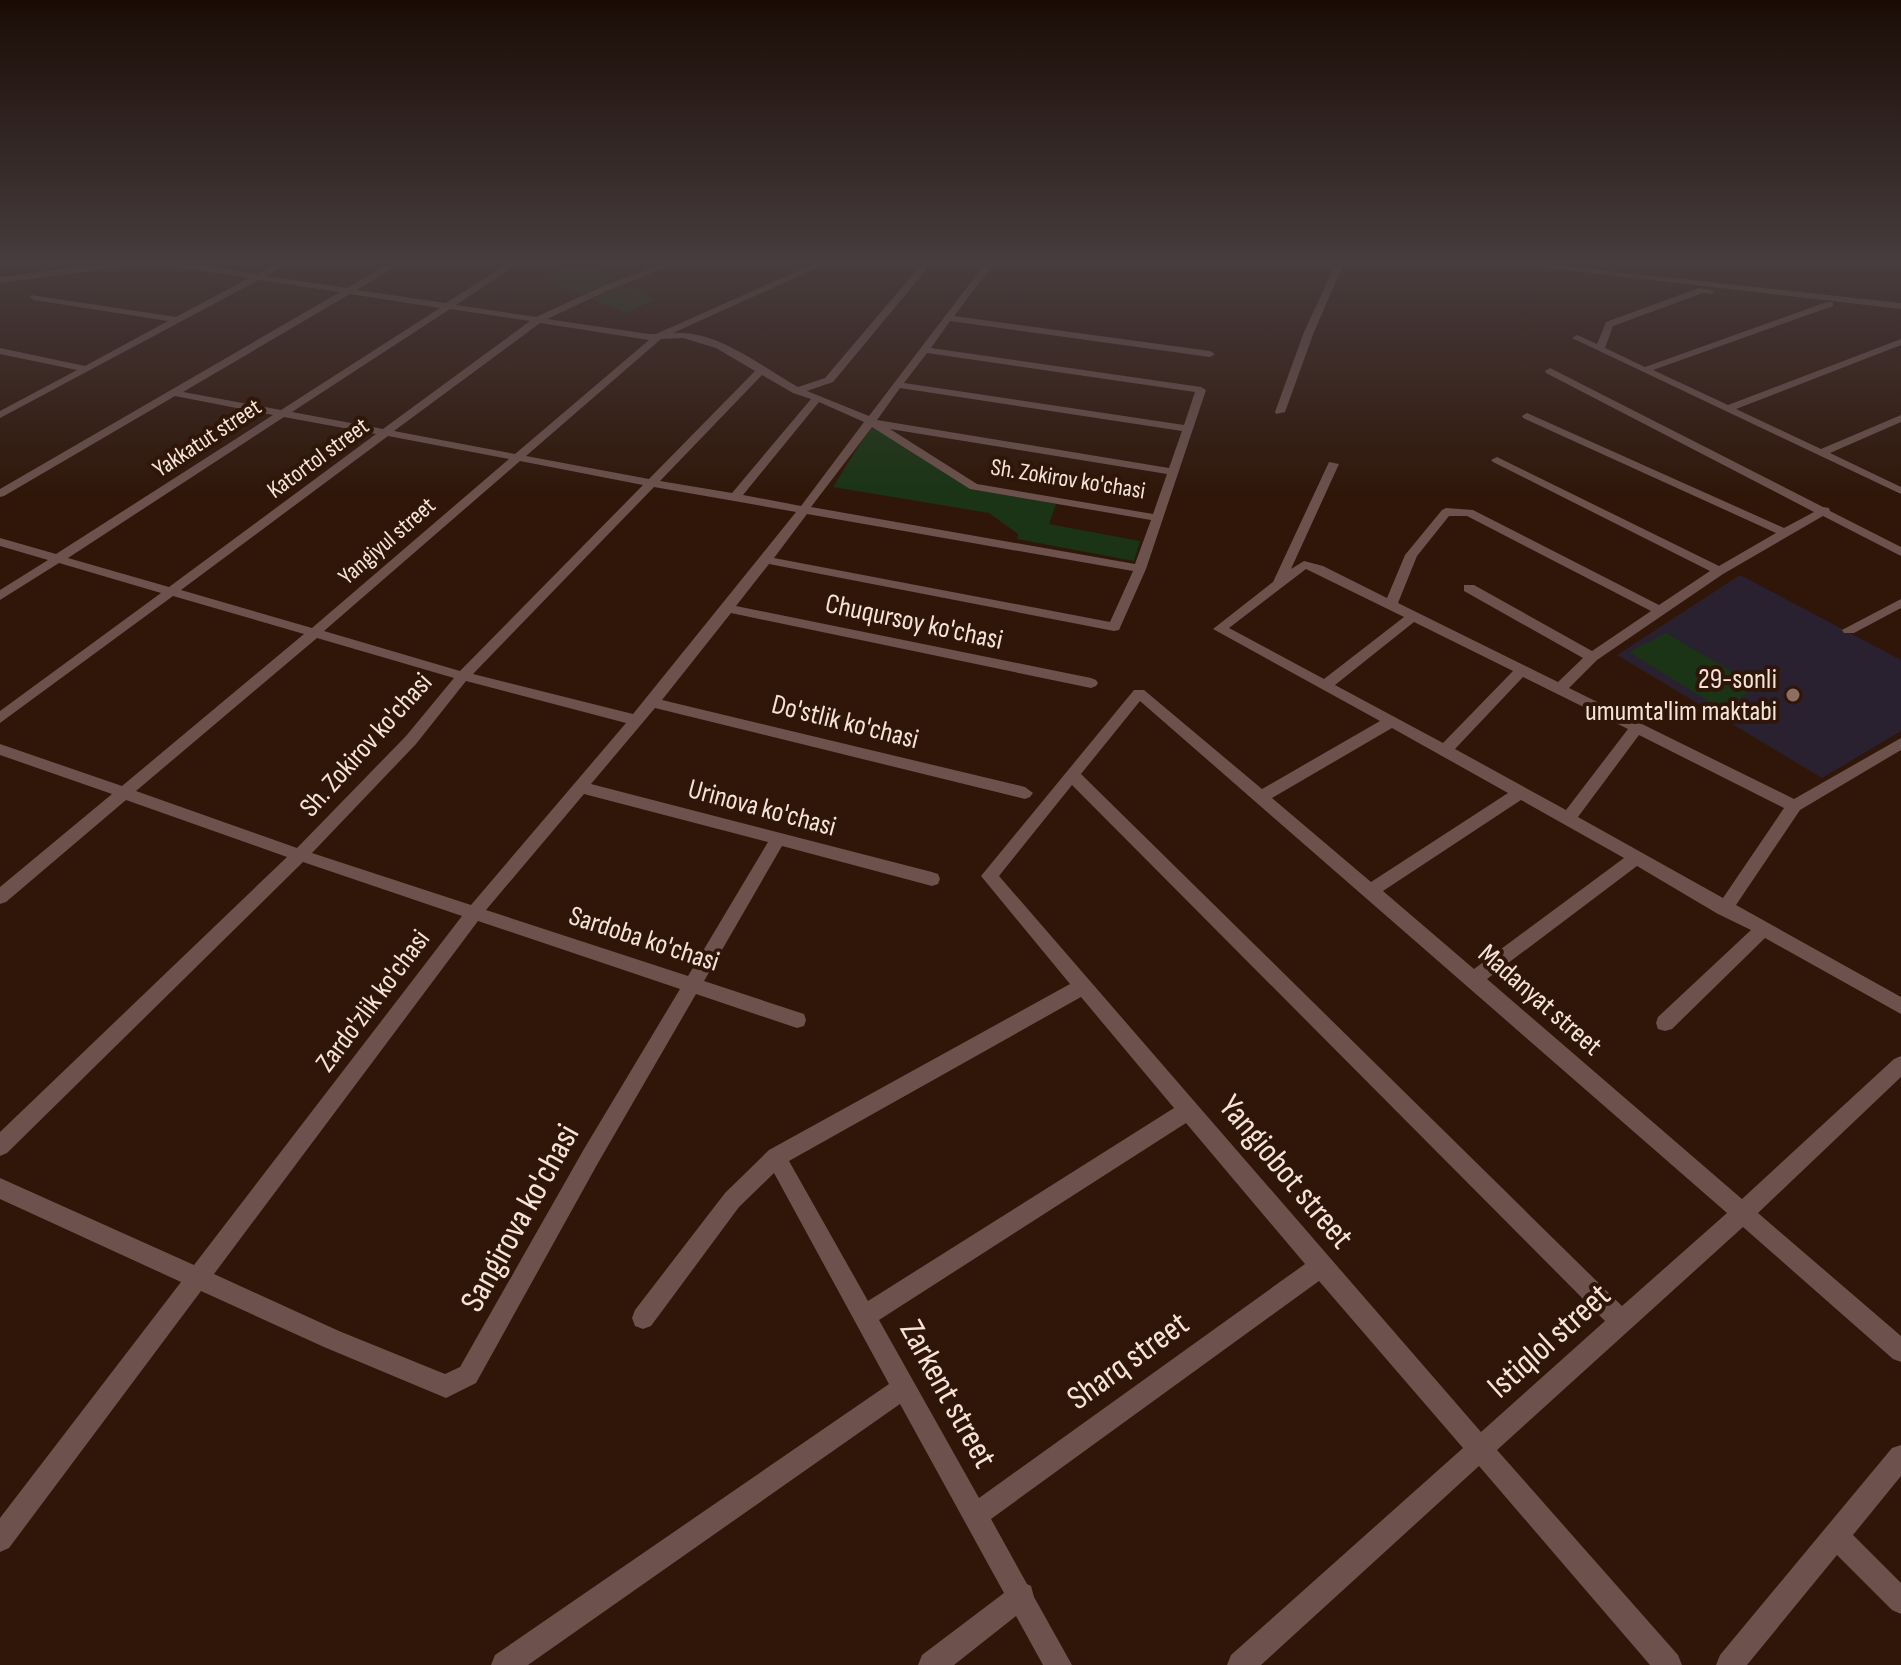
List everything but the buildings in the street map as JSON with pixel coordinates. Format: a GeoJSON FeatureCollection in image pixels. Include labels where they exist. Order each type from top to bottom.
{"type":"FeatureCollection","features":[{"type":"Feature","properties":{"kind":"street"},"geometry":{"type":"LineString","coordinates":[[0,415],[143,339]]}},
{"type":"Feature","properties":{"kind":"street"},"geometry":{"type":"LineString","coordinates":[[0,494],[267,339]]}},
{"type":"Feature","properties":{"kind":"street","name":"Yakkatut street"},"geometry":{"type":"LineString","coordinates":[[0,596],[396,339]]}},
{"type":"Feature","properties":{"kind":"street","name":"Katortol street"},"geometry":{"type":"LineString","coordinates":[[0,718],[513,339]]}},
{"type":"Feature","properties":{"kind":"street","name":"Yangiyul street"},"geometry":{"type":"LineString","coordinates":[[0,897],[313,634],[656,339]]}},
{"type":"Feature","properties":{"kind":"street","name":"Sh. Zokirov ko'chasi"},"geometry":{"type":"LineString","coordinates":[[696,339],[719,346],[816,400],[839,406],[872,422],[974,487],[1158,518]]}},
{"type":"Feature","properties":{"kind":"street"},"geometry":{"type":"LineString","coordinates":[[797,391],[829,380],[864,339]]}},
{"type":"Feature","properties":{"kind":"street","name":"Zardo'zlik ko'chasi"},"geometry":{"type":"LineString","coordinates":[[0,1539],[473,914],[652,702],[766,560],[934,339]]}},
{"type":"Feature","properties":{"kind":"street"},"geometry":{"type":"LineString","coordinates":[[1099,339],[1210,354]]}},
{"type":"Feature","properties":{"kind":"street"},"geometry":{"type":"LineString","coordinates":[[1280,412],[1307,339]]}},
{"type":"Feature","properties":{"kind":"street"},"geometry":{"type":"LineString","coordinates":[[1578,339],[1901,491]]}},
{"type":"Feature","properties":{"kind":"street"},"geometry":{"type":"LineString","coordinates":[[1600,349],[1604,339]]}},
{"type":"Feature","properties":{"kind":"street"},"geometry":{"type":"LineString","coordinates":[[1645,370],[1733,339]]}},
{"type":"Feature","properties":{"kind":"street"},"geometry":{"type":"LineString","coordinates":[[1728,409],[1901,342]]}},
{"type":"Feature","properties":{"kind":"street"},"geometry":{"type":"LineString","coordinates":[[766,560],[1114,627],[1140,569],[1201,390],[926,350]]}},
{"type":"Feature","properties":{"kind":"street"},"geometry":{"type":"LineString","coordinates":[[0,351],[87,369]]}},
{"type":"Feature","properties":{"kind":"street","name":"Sh. Zokirov ko'chasi"},"geometry":{"type":"LineString","coordinates":[[0,1146],[300,855],[411,740],[463,676],[761,370]]}},
{"type":"Feature","properties":{"kind":"street"},"geometry":{"type":"LineString","coordinates":[[1550,371],[1825,510],[1901,552]]}},
{"type":"Feature","properties":{"kind":"street"},"geometry":{"type":"LineString","coordinates":[[899,385],[1188,429]]}},
{"type":"Feature","properties":{"kind":"street"},"geometry":{"type":"LineString","coordinates":[[174,393],[653,483],[1140,569]]}},
{"type":"Feature","properties":{"kind":"street"},"geometry":{"type":"LineString","coordinates":[[735,497],[816,400]]}},
{"type":"Feature","properties":{"kind":"street"},"geometry":{"type":"LineString","coordinates":[[1527,416],[1785,533]]}},
{"type":"Feature","properties":{"kind":"street"},"geometry":{"type":"LineString","coordinates":[[1822,453],[1901,418]]}},
{"type":"Feature","properties":{"kind":"street"},"geometry":{"type":"LineString","coordinates":[[872,422],[1174,472]]}},
{"type":"Feature","properties":{"kind":"street"},"geometry":{"type":"LineString","coordinates":[[1497,460],[1719,571]]}},
{"type":"Feature","properties":{"kind":"street"},"geometry":{"type":"LineString","coordinates":[[1278,584],[1333,464]]}},
{"type":"Feature","properties":{"kind":"street"},"geometry":{"type":"LineString","coordinates":[[1558,690],[1592,657],[1719,571],[1825,510]]}},
{"type":"Feature","properties":{"kind":"street"},"geometry":{"type":"LineString","coordinates":[[1391,605],[1411,555],[1446,512],[1469,512],[1660,611]]}},
{"type":"Feature","properties":{"kind":"street"},"geometry":{"type":"LineString","coordinates":[[0,542],[463,676],[636,720]]}},
{"type":"Feature","properties":{"kind":"street"},"geometry":{"type":"LineString","coordinates":[[1794,806],[1319,569],[1304,565],[1220,629],[1521,792],[1901,1006]]}},
{"type":"Feature","properties":{"kind":"street"},"geometry":{"type":"LineString","coordinates":[[1469,588],[1592,657]]}},
{"type":"Feature","properties":{"kind":"street"},"geometry":{"type":"LineString","coordinates":[[1849,630],[1901,603]]}},
{"type":"Feature","properties":{"kind":"street","name":"Chuqursoy ko'chasi"},"geometry":{"type":"LineString","coordinates":[[727,608],[1091,683]]}},
{"type":"Feature","properties":{"kind":"street"},"geometry":{"type":"LineString","coordinates":[[1325,686],[1413,616]]}},
{"type":"Feature","properties":{"kind":"street"},"geometry":{"type":"LineString","coordinates":[[1445,750],[1521,671]]}},
{"type":"Feature","properties":{"kind":"street","name":"Madanyat street"},"geometry":{"type":"LineString","coordinates":[[1072,775],[1139,693],[1474,979],[1901,1351]]}},
{"type":"Feature","properties":{"kind":"street","name":"Do'stlik ko'chasi"},"geometry":{"type":"LineString","coordinates":[[652,702],[1025,793]]}},
{"type":"Feature","properties":{"kind":"street"},"geometry":{"type":"LineString","coordinates":[[1261,797],[1390,722]]}},
{"type":"Feature","properties":{"kind":"street"},"geometry":{"type":"LineString","coordinates":[[1568,819],[1637,728]]}},
{"type":"Feature","properties":{"kind":"street"},"geometry":{"type":"LineString","coordinates":[[1724,909],[1794,806],[1901,743]]}},
{"type":"Feature","properties":{"kind":"street","name":"Sardoba ko'chasi"},"geometry":{"type":"LineString","coordinates":[[0,749],[473,914],[797,1020]]}},
{"type":"Feature","properties":{"kind":"street"},"geometry":{"type":"LineString","coordinates":[[1072,775],[1621,1321]]}},
{"type":"Feature","properties":{"kind":"street","name":"Yangiobot street"},"geometry":{"type":"LineString","coordinates":[[1072,775],[989,876],[1321,1266],[1668,1665]]}},
{"type":"Feature","properties":{"kind":"street","name":"Urinova ko'chasi"},"geometry":{"type":"LineString","coordinates":[[580,787],[932,879]]}},
{"type":"Feature","properties":{"kind":"street"},"geometry":{"type":"LineString","coordinates":[[1370,891],[1521,792]]}},
{"type":"Feature","properties":{"kind":"street","name":"Sangirova ko'chasi"},"geometry":{"type":"LineString","coordinates":[[199,1277],[332,1339],[446,1386],[468,1375],[591,1156],[778,839]]}},
{"type":"Feature","properties":{"kind":"street"},"geometry":{"type":"LineString","coordinates":[[1474,979],[1636,858]]}},
{"type":"Feature","properties":{"kind":"street"},"geometry":{"type":"LineString","coordinates":[[1665,1023],[1762,930]]}},
{"type":"Feature","properties":{"kind":"street"},"geometry":{"type":"LineString","coordinates":[[643,1318],[732,1200],[776,1157],[1082,987]]}},
{"type":"Feature","properties":{"kind":"street","name":"Istiqlol street"},"geometry":{"type":"LineString","coordinates":[[1241,1665],[1742,1213],[1901,1065]]}},
{"type":"Feature","properties":{"kind":"street"},"geometry":{"type":"LineString","coordinates":[[866,1315],[1189,1110]]}},
{"type":"Feature","properties":{"kind":"street","name":"Zarkent street"},"geometry":{"type":"LineString","coordinates":[[776,1157],[1022,1595],[1058,1665]]}},
{"type":"Feature","properties":{"kind":"street"},"geometry":{"type":"LineString","coordinates":[[0,1188],[199,1277]]}},
{"type":"Feature","properties":{"kind":"street","name":"Sharq street"},"geometry":{"type":"LineString","coordinates":[[976,1515],[1321,1266]]}},
{"type":"Feature","properties":{"kind":"street"},"geometry":{"type":"LineString","coordinates":[[505,1665],[905,1387]]}},
{"type":"Feature","properties":{"kind":"street"},"geometry":{"type":"LineString","coordinates":[[1730,1665],[1901,1457]]}},
{"type":"Feature","properties":{"kind":"street"},"geometry":{"type":"LineString","coordinates":[[1837,1537],[1901,1601]]}},
{"type":"Feature","properties":{"kind":"street"},"geometry":{"type":"LineString","coordinates":[[932,1665],[1022,1595]]}},
{"type":"Feature","properties":{"kind":"shaded area","name":"29-sonli umumta'lim maktabi"},"geometry":{"type":"Polygon","coordinates":[[[1740,575],[1901,660],[1901,731],[1822,778],[1617,655],[1740,575]]]}},
{"type":"Feature","properties":{"kind":"green space"},"geometry":{"type":"Polygon","coordinates":[[[871,426],[973,489],[1056,504],[1049,524],[1140,541],[1134,561],[1017,539],[1018,534],[989,513],[833,487],[871,426]]]}},
{"type":"Feature","properties":{"kind":"green space"},"geometry":{"type":"Polygon","coordinates":[[[1666,633],[1758,687],[1721,709],[1629,652],[1666,633]]]}},
{"type":"Feature","properties":{"kind":"place","name":"29-sonli umumta'lim maktabi"},"geometry":{"type":"Point","coordinates":[1793,695]}}]}
